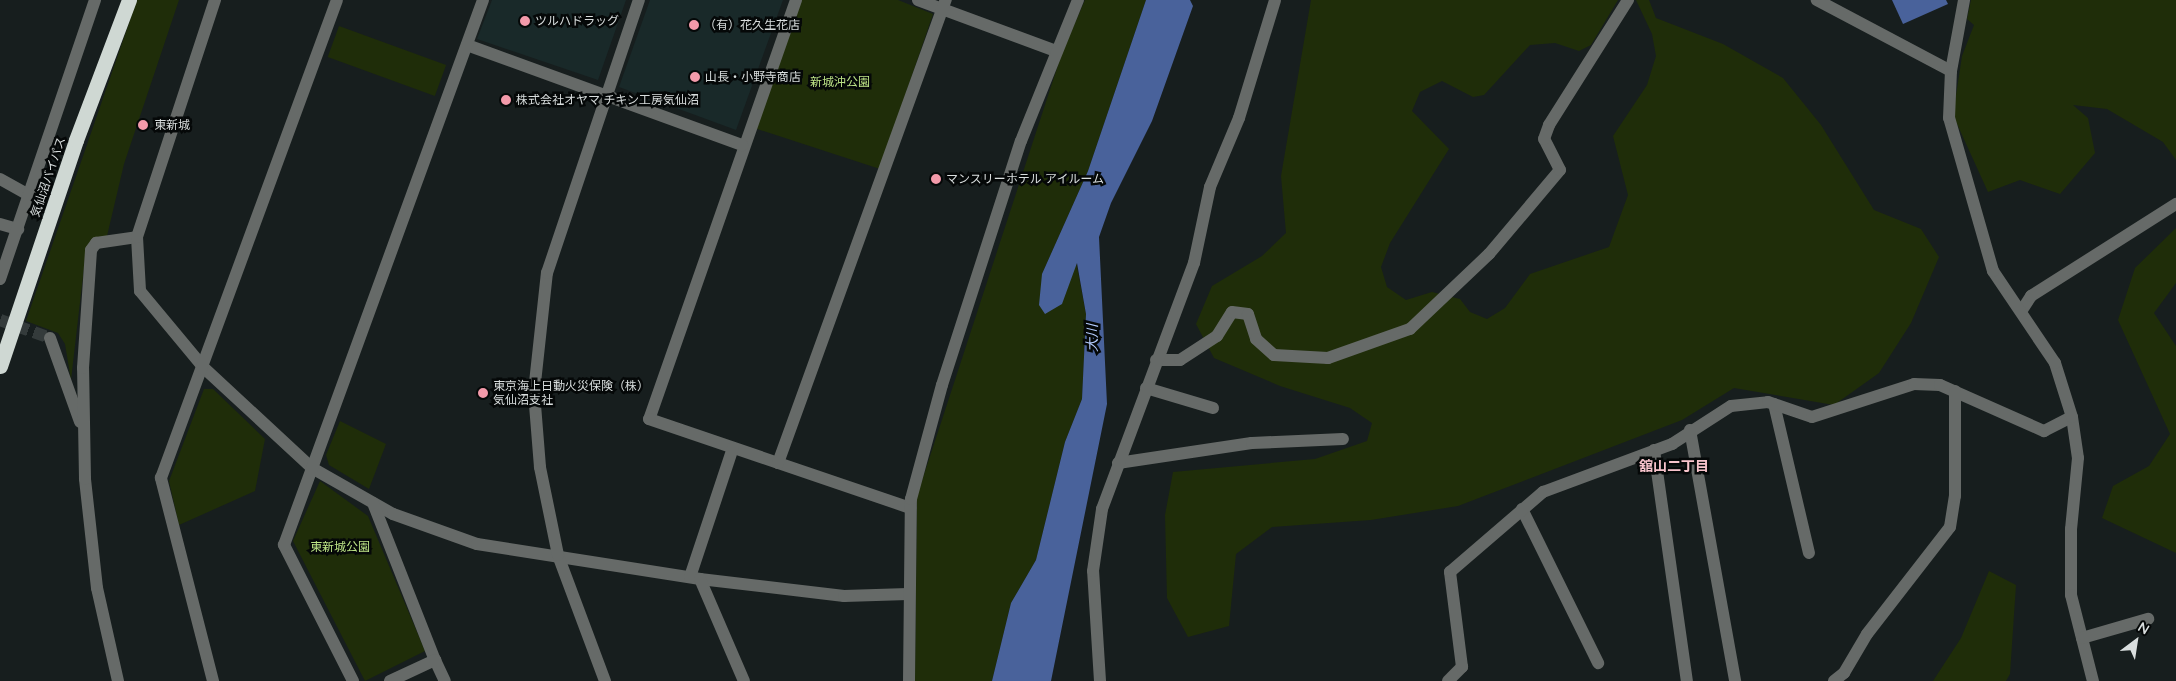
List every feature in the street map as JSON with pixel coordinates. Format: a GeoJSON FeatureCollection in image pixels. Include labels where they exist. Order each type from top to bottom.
{"type":"FeatureCollection","features":[{"type":"Feature","properties":{"kind":"highway","name":"気仙沼バイパス"},"geometry":{"type":"LineString","coordinates":[[0,366],[76,140],[129,0]]}},
{"type":"Feature","properties":{"kind":"street"},"geometry":{"type":"LineString","coordinates":[[0,279],[31,196],[95,0]]}},
{"type":"Feature","properties":{"kind":"street"},"geometry":{"type":"LineString","coordinates":[[215,0],[137,237],[140,291],[204,368],[312,468],[373,503],[478,544],[558,555],[695,578],[844,596],[908,594]]}},
{"type":"Feature","properties":{"kind":"street"},"geometry":{"type":"LineString","coordinates":[[213,681],[161,478],[204,368],[337,0]]}},
{"type":"Feature","properties":{"kind":"street"},"geometry":{"type":"LineString","coordinates":[[353,681],[284,545],[483,0]]}},
{"type":"Feature","properties":{"kind":"street"},"geometry":{"type":"LineString","coordinates":[[605,681],[558,555],[540,467],[534,392],[548,272],[604,94],[638,0]]}},
{"type":"Feature","properties":{"kind":"street"},"geometry":{"type":"LineString","coordinates":[[796,0],[742,145],[649,419],[910,508]]}},
{"type":"Feature","properties":{"kind":"street"},"geometry":{"type":"LineString","coordinates":[[918,0],[945,5],[1056,51]]}},
{"type":"Feature","properties":{"kind":"street"},"geometry":{"type":"LineString","coordinates":[[909,681],[908,594],[910,508],[942,385],[1021,141],[1078,0]]}},
{"type":"Feature","properties":{"kind":"street"},"geometry":{"type":"LineString","coordinates":[[1100,681],[1093,571],[1102,509],[1156,360],[1194,263],[1210,187],[1239,118],[1275,0]]}},
{"type":"Feature","properties":{"kind":"street"},"geometry":{"type":"LineString","coordinates":[[1156,360],[1180,360],[1217,336],[1232,312],[1248,314],[1256,339],[1274,355],[1328,358],[1410,329],[1489,254],[1560,170],[1544,139],[1549,125],[1628,0]]}},
{"type":"Feature","properties":{"kind":"street"},"geometry":{"type":"LineString","coordinates":[[1817,0],[1951,71]]}},
{"type":"Feature","properties":{"kind":"street"},"geometry":{"type":"LineString","coordinates":[[1964,0],[1951,71],[1949,118],[1993,271],[2022,310],[2055,363],[2072,417],[2078,458],[2071,595],[2093,681]]}},
{"type":"Feature","properties":{"kind":"street"},"geometry":{"type":"LineString","coordinates":[[778,463],[945,5]]}},
{"type":"Feature","properties":{"kind":"street"},"geometry":{"type":"LineString","coordinates":[[467,45],[742,145]]}},
{"type":"Feature","properties":{"kind":"street"},"geometry":{"type":"LineString","coordinates":[[0,179],[31,196]]}},
{"type":"Feature","properties":{"kind":"street"},"geometry":{"type":"LineString","coordinates":[[2022,310],[2031,296],[2176,204]]}},
{"type":"Feature","properties":{"kind":"street"},"geometry":{"type":"LineString","coordinates":[[0,224],[18,229]]}},
{"type":"Feature","properties":{"kind":"street"},"geometry":{"type":"LineString","coordinates":[[118,681],[97,588],[82,428],[91,250],[96,243],[137,237]]}},
{"type":"Feature","properties":{"kind":"street"},"geometry":{"type":"LineString","coordinates":[[50,338],[82,428]]}},
{"type":"Feature","properties":{"kind":"street"},"geometry":{"type":"LineString","coordinates":[[1448,681],[1462,667],[1450,572],[1543,492],[1654,450],[1731,406],[1774,404],[1812,417],[1914,384],[1940,385],[2044,431],[2072,417]]}},
{"type":"Feature","properties":{"kind":"street"},"geometry":{"type":"LineString","coordinates":[[1146,388],[1213,408]]}},
{"type":"Feature","properties":{"kind":"street"},"geometry":{"type":"LineString","coordinates":[[1834,681],[1950,527],[1955,496],[1955,391]]}},
{"type":"Feature","properties":{"kind":"street"},"geometry":{"type":"LineString","coordinates":[[1774,404],[1809,553]]}},
{"type":"Feature","properties":{"kind":"street"},"geometry":{"type":"LineString","coordinates":[[1690,430],[1735,681]]}},
{"type":"Feature","properties":{"kind":"street"},"geometry":{"type":"LineString","coordinates":[[1118,463],[1252,443],[1343,438]]}},
{"type":"Feature","properties":{"kind":"street"},"geometry":{"type":"LineString","coordinates":[[733,448],[695,578],[744,681]]}},
{"type":"Feature","properties":{"kind":"street"},"geometry":{"type":"LineString","coordinates":[[1654,450],[1687,681]]}},
{"type":"Feature","properties":{"kind":"street"},"geometry":{"type":"LineString","coordinates":[[373,503],[445,681]]}},
{"type":"Feature","properties":{"kind":"street"},"geometry":{"type":"LineString","coordinates":[[1522,509],[1598,663]]}},
{"type":"Feature","properties":{"kind":"street"},"geometry":{"type":"LineString","coordinates":[[2082,638],[2148,618]]}},
{"type":"Feature","properties":{"kind":"street"},"geometry":{"type":"LineString","coordinates":[[397,680],[435,660]]}},
{"type":"Feature","properties":{"kind":"shaded area"},"geometry":{"type":"Polygon","coordinates":[[[492,0],[626,0],[598,80],[477,39],[492,0]]]}},
{"type":"Feature","properties":{"kind":"shaded area"},"geometry":{"type":"Polygon","coordinates":[[[650,0],[783,0],[736,130],[619,87],[650,0]]]}},
{"type":"Feature","properties":{"kind":"green space"},"geometry":{"type":"Polygon","coordinates":[[[137,0],[179,0],[124,164],[107,236],[85,259],[71,380],[65,344],[58,333],[26,321],[137,0]]]}},
{"type":"Feature","properties":{"kind":"green space","name":"新城沖公園"},"geometry":{"type":"Polygon","coordinates":[[[801,0],[898,0],[933,14],[880,169],[754,128],[801,0]]]}},
{"type":"Feature","properties":{"kind":"green space"},"geometry":{"type":"Polygon","coordinates":[[[1085,0],[1146,0],[1088,171],[1042,274],[1071,271],[1076,262],[1086,314],[1082,399],[1065,442],[1036,560],[1011,603],[992,681],[915,681],[917,496],[1062,53],[1085,0]]]}},
{"type":"Feature","properties":{"kind":"green space"},"geometry":{"type":"Polygon","coordinates":[[[1311,0],[1618,0],[1591,45],[1579,51],[1555,43],[1530,45],[1484,95],[1473,97],[1442,81],[1420,92],[1412,111],[1449,149],[1390,243],[1381,267],[1387,287],[1406,300],[1432,292],[1460,299],[1470,312],[1487,319],[1505,308],[1530,274],[1609,247],[1628,195],[1613,136],[1647,85],[1656,56],[1652,34],[1636,0],[1649,0],[1656,18],[1723,44],[1783,78],[1821,125],[1874,210],[1921,229],[1939,257],[1911,323],[1879,373],[1834,405],[1734,388],[1682,420],[1458,506],[1371,520],[1272,527],[1236,554],[1229,626],[1188,637],[1167,598],[1165,515],[1173,472],[1315,459],[1367,441],[1372,423],[1350,408],[1280,386],[1214,358],[1196,324],[1212,286],[1262,256],[1286,233],[1281,176],[1311,0]]]}},
{"type":"Feature","properties":{"kind":"green space"},"geometry":{"type":"Polygon","coordinates":[[[1971,0],[2176,0],[2176,160],[2163,142],[2107,109],[2073,105],[2088,118],[2095,153],[2060,194],[2020,180],[1988,192],[1953,115],[1962,56],[1974,25],[1967,19],[1971,0]]]}},
{"type":"Feature","properties":{"kind":"green space"},"geometry":{"type":"Polygon","coordinates":[[[339,26],[446,65],[435,96],[328,57],[339,26]]]}},
{"type":"Feature","properties":{"kind":"green space"},"geometry":{"type":"Polygon","coordinates":[[[2176,228],[2176,283],[2154,313],[2176,346],[2176,553],[2102,518],[2113,486],[2149,466],[2170,434],[2118,320],[2135,268],[2176,228]]]}},
{"type":"Feature","properties":{"kind":"green space"},"geometry":{"type":"Polygon","coordinates":[[[204,389],[213,389],[265,439],[255,491],[179,525],[169,481],[204,389]]]}},
{"type":"Feature","properties":{"kind":"green space"},"geometry":{"type":"Polygon","coordinates":[[[340,421],[386,444],[369,489],[329,465],[326,455],[340,421]]]}},
{"type":"Feature","properties":{"kind":"green space","name":"東新城公園"},"geometry":{"type":"Polygon","coordinates":[[[320,481],[368,516],[425,651],[365,681],[293,541],[320,481]]]}},
{"type":"Feature","properties":{"kind":"green space"},"geometry":{"type":"Polygon","coordinates":[[[1989,571],[2016,585],[2010,674],[2006,681],[1933,681],[1961,638],[1989,571]]]}},
{"type":"Feature","properties":{"kind":"water","name":"大川"},"geometry":{"type":"Polygon","coordinates":[[[1146,0],[1190,0],[1193,6],[1152,121],[1111,203],[1099,237],[1107,404],[1051,681],[992,681],[1011,603],[1036,560],[1065,442],[1082,399],[1086,314],[1077,263],[1062,304],[1045,314],[1039,305],[1042,274],[1088,171],[1146,0]]]}},
{"type":"Feature","properties":{"kind":"water"},"geometry":{"type":"Polygon","coordinates":[[[1892,0],[1946,0],[1948,4],[1903,24],[1892,0]]]}},
{"type":"Feature","properties":{"kind":"tunnel"},"geometry":{"type":"LineString","coordinates":[[0,320],[50,338]]}},
{"type":"Feature","properties":{"kind":"place","name":"ツルハドラッグ"},"geometry":{"type":"Point","coordinates":[525,21]}},
{"type":"Feature","properties":{"kind":"place","name":"（有）花久生花店"},"geometry":{"type":"Point","coordinates":[694,25]}},
{"type":"Feature","properties":{"kind":"place","name":"山長・小野寺商店"},"geometry":{"type":"Point","coordinates":[695,77]}},
{"type":"Feature","properties":{"kind":"place","name":"株式会社オヤマ チキン工房気仙沼"},"geometry":{"type":"Point","coordinates":[506,100]}},
{"type":"Feature","properties":{"kind":"place","name":"東新城"},"geometry":{"type":"Point","coordinates":[143,125]}},
{"type":"Feature","properties":{"kind":"place","name":"マンスリーホテル アイルーム"},"geometry":{"type":"Point","coordinates":[936,179]}},
{"type":"Feature","properties":{"kind":"place","name":"東京海上日動火災保険（株） 気仙沼支社"},"geometry":{"type":"Point","coordinates":[483,393]}},
{"type":"Feature","properties":{"kind":"district","name":"舘山二丁目"},"geometry":{"type":"Point","coordinates":[1674,466]}}]}
